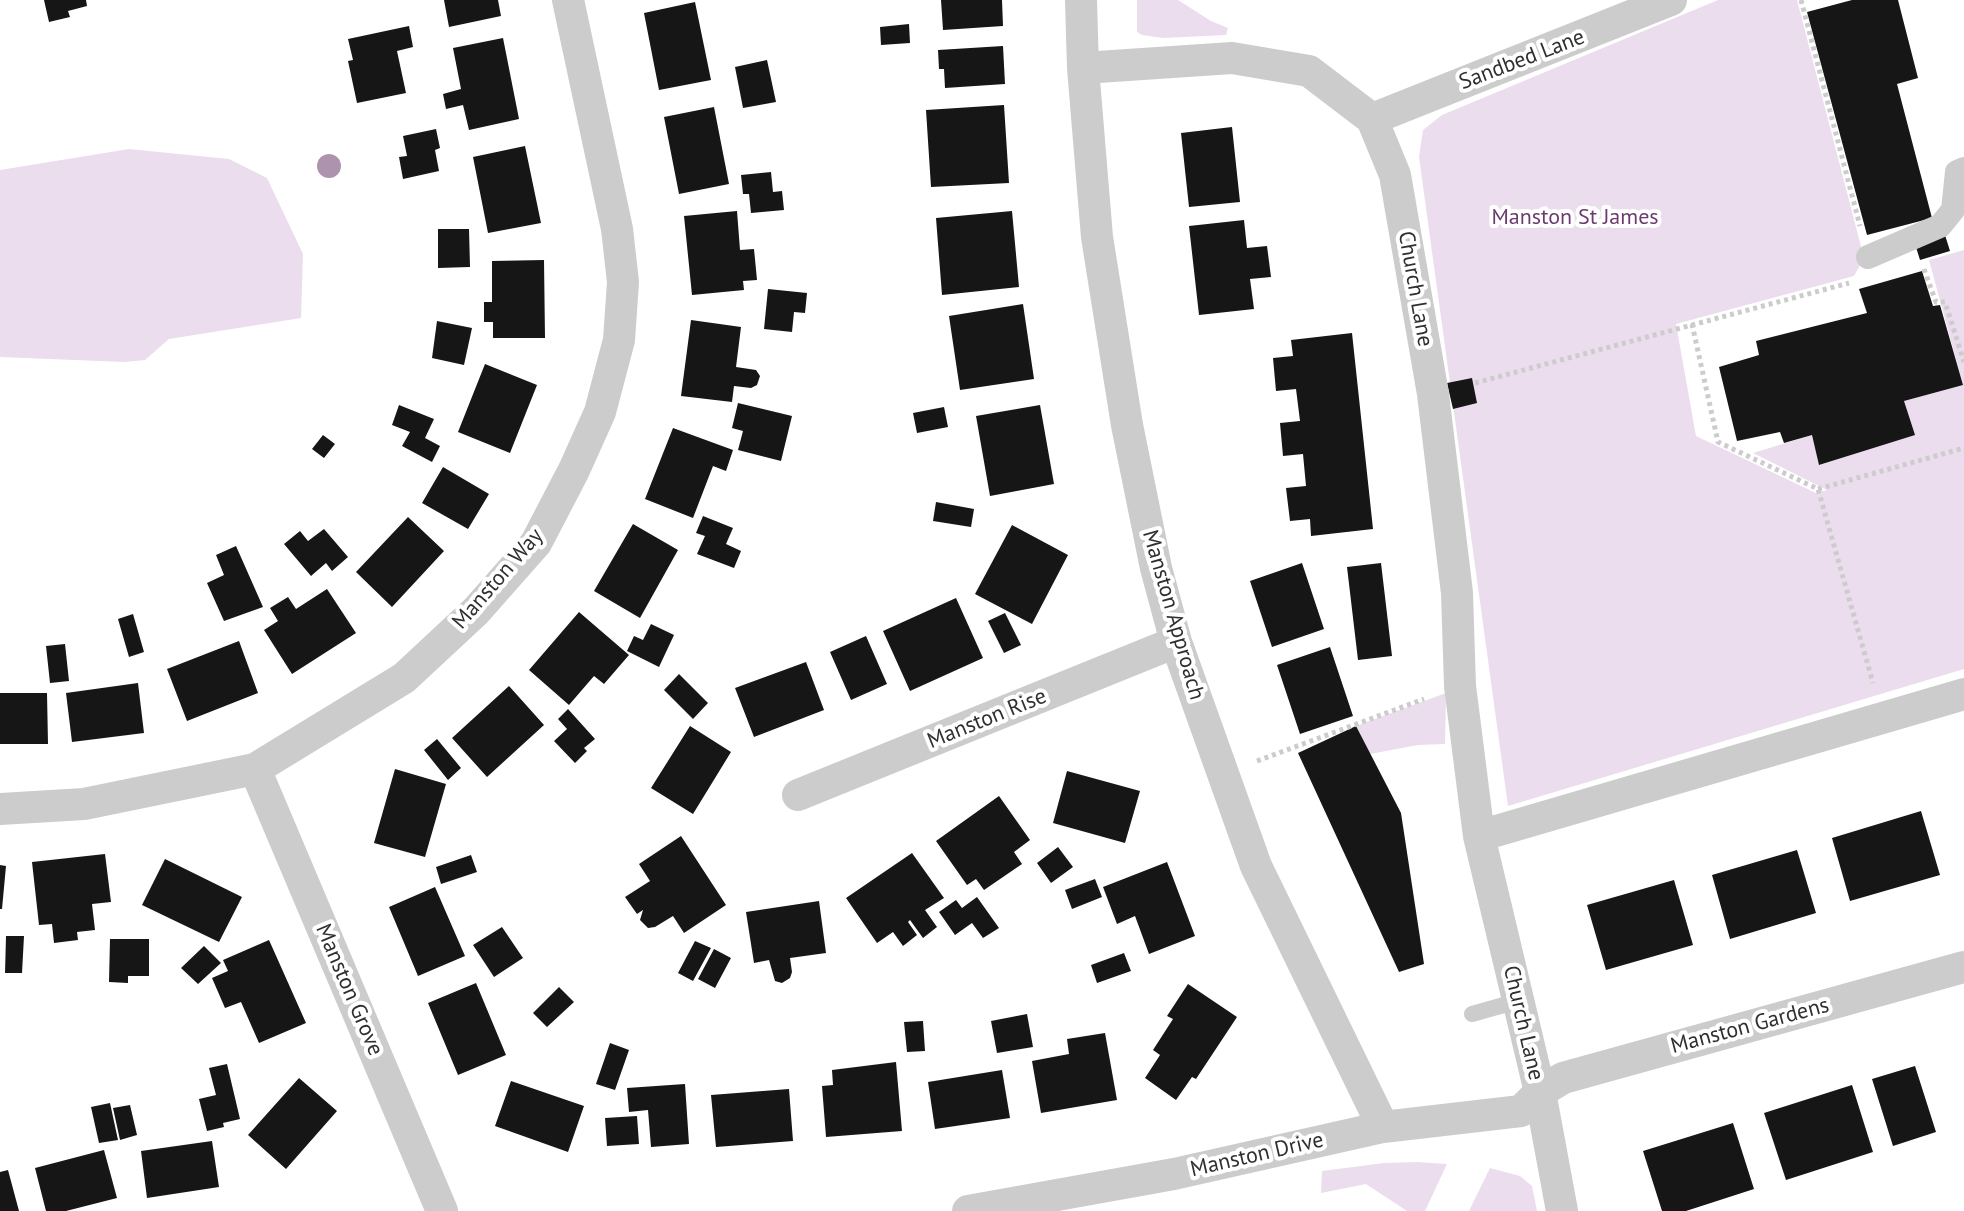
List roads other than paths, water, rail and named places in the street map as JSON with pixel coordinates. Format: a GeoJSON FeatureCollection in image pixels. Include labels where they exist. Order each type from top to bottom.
{"type":"FeatureCollection","features":[{"type":"Feature","properties":{"kind":"street","name":"Manston Way"},"geometry":{"type":"LineString","coordinates":[[0,809],[84,804],[255,769],[404,678],[476,611],[536,543],[600,412],[619,340],[623,282],[617,229],[568,0]]}},
{"type":"Feature","properties":{"kind":"street"},"geometry":{"type":"LineString","coordinates":[[1081,0],[1083,68],[1232,58],[1309,71],[1372,119]]}},
{"type":"Feature","properties":{"kind":"street","name":"Sandbed Lane"},"geometry":{"type":"LineString","coordinates":[[1372,119],[1620,10],[1671,0]]}},
{"type":"Feature","properties":{"kind":"street","name":"Manston Approach"},"geometry":{"type":"LineString","coordinates":[[1083,68],[1097,237],[1127,425],[1156,568],[1176,642],[1256,866],[1383,1127]]}},
{"type":"Feature","properties":{"kind":"street","name":"Church Lane"},"geometry":{"type":"LineString","coordinates":[[1372,119],[1395,175],[1433,394],[1457,593],[1460,686],[1479,836],[1540,1092],[1562,1211]]}},
{"type":"Feature","properties":{"kind":"street"},"geometry":{"type":"LineString","coordinates":[[1868,257],[1940,226],[1953,210],[1957,172],[1964,169]]}},
{"type":"Feature","properties":{"kind":"street","name":"Manston Rise"},"geometry":{"type":"LineString","coordinates":[[798,795],[1176,642]]}},
{"type":"Feature","properties":{"kind":"street"},"geometry":{"type":"LineString","coordinates":[[1479,836],[1964,694]]}},
{"type":"Feature","properties":{"kind":"street","name":"Manston Grove"},"geometry":{"type":"LineString","coordinates":[[255,769],[442,1211]]}},
{"type":"Feature","properties":{"kind":"street","name":"Manston Gardens"},"geometry":{"type":"LineString","coordinates":[[1540,1092],[1563,1078],[1964,967]]}},
{"type":"Feature","properties":{"kind":"street","name":"Manston Drive"},"geometry":{"type":"LineString","coordinates":[[968,1211],[1174,1174],[1383,1127],[1521,1111],[1540,1092]]}},
{"type":"Feature","properties":{"kind":"lane"},"geometry":{"type":"LineString","coordinates":[[1472,1014],[1518,1001]]}},
{"type":"Feature","properties":{"kind":"park label","name":"Manston St James"},"geometry":{"type":"Point","coordinates":[1575,218]}}]}
